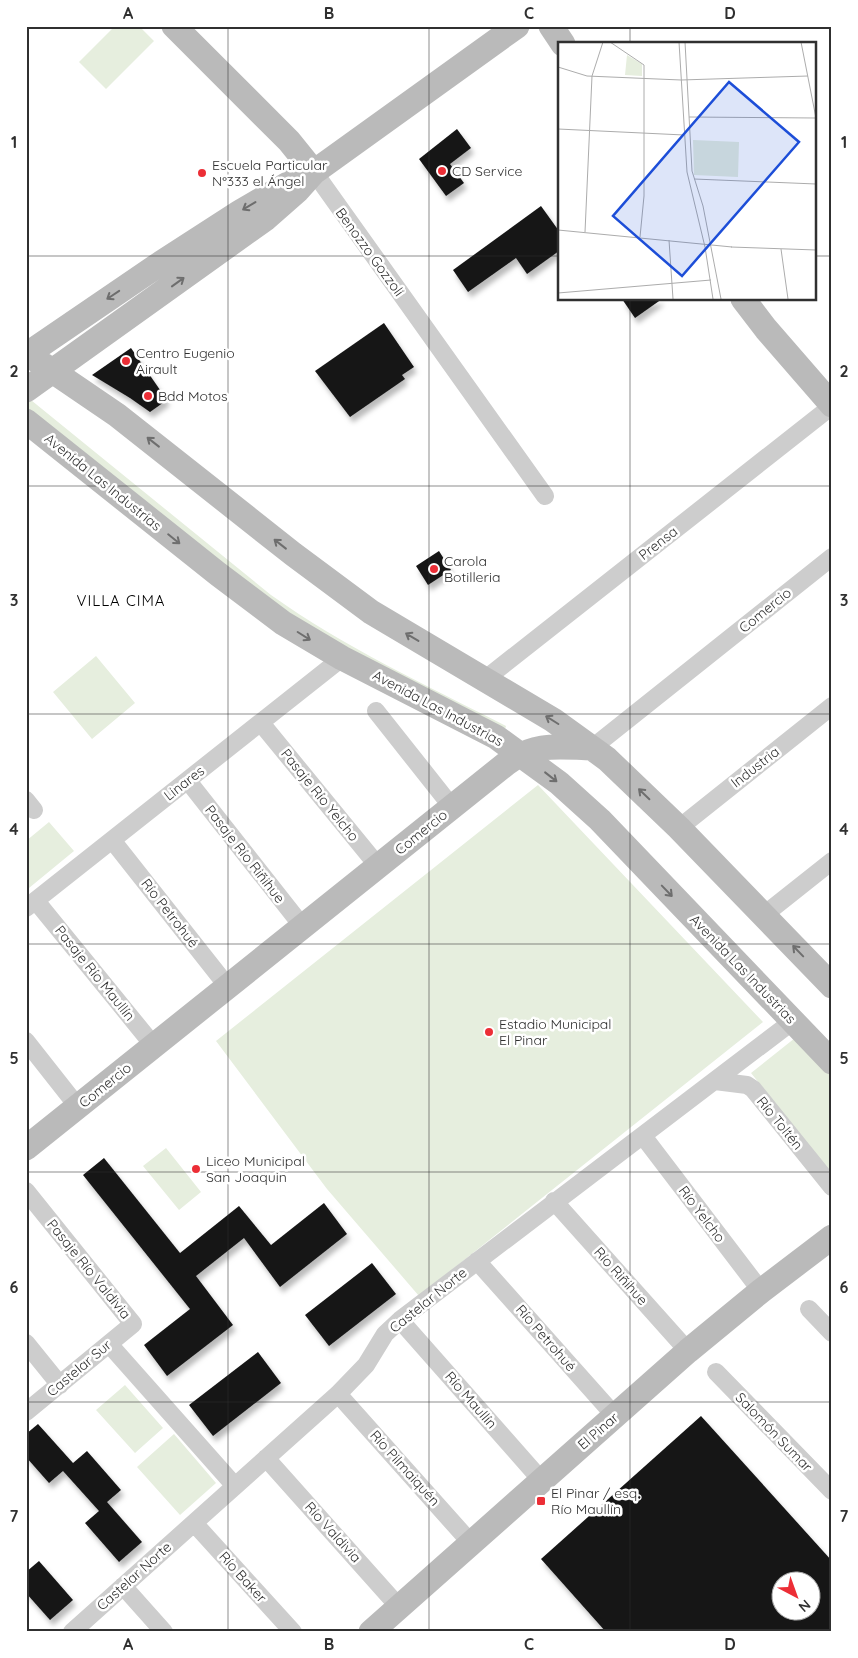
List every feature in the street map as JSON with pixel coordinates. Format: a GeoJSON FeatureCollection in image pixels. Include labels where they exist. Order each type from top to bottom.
{"type":"FeatureCollection","features":[{"type":"Feature","properties":{"kind":"main road","name":"Benozzo Gozzoli"},"geometry":{"type":"LineString","coordinates":[[174,26],[289,141],[314,172]]}},
{"type":"Feature","properties":{"kind":"main road"},"geometry":{"type":"LineString","coordinates":[[517,26],[314,172],[274,191],[240,212],[27,354],[152,442],[227,503],[352,598],[398,629],[553,720],[592,748],[614,766],[679,828],[832,986]]}},
{"type":"Feature","properties":{"kind":"main road"},"geometry":{"type":"LineString","coordinates":[[551,26],[562,42]]}},
{"type":"Feature","properties":{"kind":"main road"},"geometry":{"type":"LineString","coordinates":[[26,390],[265,218],[298,190],[314,172]]}},
{"type":"Feature","properties":{"kind":"main road"},"geometry":{"type":"LineString","coordinates":[[744,300],[766,329],[832,405]]}},
{"type":"Feature","properties":{"kind":"main road","name":"Avenida Las Industrias"},"geometry":{"type":"LineString","coordinates":[[26,421],[275,617],[342,658],[482,729],[559,783],[600,820],[832,1062]]}},
{"type":"Feature","properties":{"kind":"main road","name":"Comercio"},"geometry":{"type":"LineString","coordinates":[[26,1148],[520,754],[532,749],[548,747],[592,748]]}},
{"type":"Feature","properties":{"kind":"main road","name":"El Pinar"},"geometry":{"type":"LineString","coordinates":[[371,1632],[688,1351],[761,1291],[832,1237]]}},
{"type":"Feature","properties":{"kind":"street","name":"Benozzo Gozzoli"},"geometry":{"type":"LineString","coordinates":[[314,172],[546,496]]}},
{"type":"Feature","properties":{"kind":"street","name":"Prensa"},"geometry":{"type":"LineString","coordinates":[[484,680],[832,405]]}},
{"type":"Feature","properties":{"kind":"street","name":"Comercio"},"geometry":{"type":"LineString","coordinates":[[592,748],[832,556]]}},
{"type":"Feature","properties":{"kind":"street","name":"Linares"},"geometry":{"type":"LineString","coordinates":[[31,904],[342,658]]}},
{"type":"Feature","properties":{"kind":"street","name":"Industria"},"geometry":{"type":"LineString","coordinates":[[679,828],[832,706]]}},
{"type":"Feature","properties":{"kind":"street"},"geometry":{"type":"LineString","coordinates":[[376,711],[452,807]]}},
{"type":"Feature","properties":{"kind":"street","name":"Pasaje Río Yelcho"},"geometry":{"type":"LineString","coordinates":[[261,723],[378,866]]}},
{"type":"Feature","properties":{"kind":"street","name":"Pasaje Río Riñihue"},"geometry":{"type":"LineString","coordinates":[[188,781],[303,926]]}},
{"type":"Feature","properties":{"kind":"street","name":"Río Petrohué"},"geometry":{"type":"LineString","coordinates":[[112,840],[228,986]]}},
{"type":"Feature","properties":{"kind":"street"},"geometry":{"type":"LineString","coordinates":[[764,915],[832,861]]}},
{"type":"Feature","properties":{"kind":"street","name":"Pasaje Río Maullín"},"geometry":{"type":"LineString","coordinates":[[31,904],[154,1046]]}},
{"type":"Feature","properties":{"kind":"street","name":"Castelar Norte"},"geometry":{"type":"LineString","coordinates":[[72,1632],[338,1394],[366,1365],[385,1334],[400,1320],[793,1021]]}},
{"type":"Feature","properties":{"kind":"street"},"geometry":{"type":"LineString","coordinates":[[26,1041],[78,1107]]}},
{"type":"Feature","properties":{"kind":"street","name":"Río Toltén"},"geometry":{"type":"LineString","coordinates":[[715,1081],[747,1085],[753,1089],[832,1187]]}},
{"type":"Feature","properties":{"kind":"street","name":"Río Yelcho"},"geometry":{"type":"LineString","coordinates":[[643,1136],[761,1291]]}},
{"type":"Feature","properties":{"kind":"street","name":"Pasaje Río Valdivia"},"geometry":{"type":"LineString","coordinates":[[26,1191],[133,1324]]}},
{"type":"Feature","properties":{"kind":"street","name":"Río Riñihue"},"geometry":{"type":"LineString","coordinates":[[554,1202],[688,1351]]}},
{"type":"Feature","properties":{"kind":"street","name":"Río Petrohué"},"geometry":{"type":"LineString","coordinates":[[478,1261],[615,1416]]}},
{"type":"Feature","properties":{"kind":"street"},"geometry":{"type":"LineString","coordinates":[[809,1309],[832,1333]]}},
{"type":"Feature","properties":{"kind":"street","name":"Río Maullín"},"geometry":{"type":"LineString","coordinates":[[400,1320],[542,1481]]}},
{"type":"Feature","properties":{"kind":"street","name":"Castelar Sur"},"geometry":{"type":"LineString","coordinates":[[26,1412],[133,1324]]}},
{"type":"Feature","properties":{"kind":"street"},"geometry":{"type":"LineString","coordinates":[[26,1343],[60,1385]]}},
{"type":"Feature","properties":{"kind":"street"},"geometry":{"type":"LineString","coordinates":[[109,1344],[235,1486]]}},
{"type":"Feature","properties":{"kind":"street","name":"Salomón Sumar"},"geometry":{"type":"LineString","coordinates":[[716,1372],[832,1492]]}},
{"type":"Feature","properties":{"kind":"street","name":"Río Pilmaiquén"},"geometry":{"type":"LineString","coordinates":[[338,1394],[471,1543]]}},
{"type":"Feature","properties":{"kind":"street","name":"Río Valdivia"},"geometry":{"type":"LineString","coordinates":[[266,1458],[399,1607]]}},
{"type":"Feature","properties":{"kind":"street","name":"Río Baker"},"geometry":{"type":"LineString","coordinates":[[194,1523],[292,1632]]}},
{"type":"Feature","properties":{"kind":"street"},"geometry":{"type":"LineString","coordinates":[[123,1586],[164,1632]]}},
{"type":"Feature","properties":{"kind":"green space"},"geometry":{"type":"Polygon","coordinates":[[[115,26],[139,26],[154,41],[106,89],[79,62],[115,26]]]}},
{"type":"Feature","properties":{"kind":"green space"},"geometry":{"type":"Polygon","coordinates":[[[26,396],[271,595],[327,632],[506,726],[504,733],[309,632],[26,408],[26,396]]]}},
{"type":"Feature","properties":{"kind":"green space"},"geometry":{"type":"Polygon","coordinates":[[[96,656],[135,703],[92,739],[53,692],[96,656]]]}},
{"type":"Feature","properties":{"kind":"green space","name":"Estadio Municipal El Pinar"},"geometry":{"type":"Polygon","coordinates":[[[538,785],[763,1022],[419,1296],[327,1189],[216,1041],[538,785]]]}},
{"type":"Feature","properties":{"kind":"green space"},"geometry":{"type":"Polygon","coordinates":[[[49,822],[74,851],[29,888],[26,884],[26,841],[49,822]]]}},
{"type":"Feature","properties":{"kind":"green space"},"geometry":{"type":"Polygon","coordinates":[[[795,1038],[832,1074],[832,1174],[751,1073],[795,1038]]]}},
{"type":"Feature","properties":{"kind":"green space"},"geometry":{"type":"Polygon","coordinates":[[[166,1148],[201,1192],[179,1210],[143,1166],[166,1148]]]}},
{"type":"Feature","properties":{"kind":"green space"},"geometry":{"type":"Polygon","coordinates":[[[125,1385],[163,1428],[135,1453],[96,1410],[125,1385]]]}},
{"type":"Feature","properties":{"kind":"green space"},"geometry":{"type":"Polygon","coordinates":[[[174,1434],[216,1483],[180,1515],[137,1467],[174,1434]]]}},
{"type":"Feature","properties":{"kind":"building","name":"CD Service"},"geometry":{"type":"Polygon","coordinates":[[[457,129],[471,148],[450,164],[464,183],[446,196],[419,159],[457,129]]]}},
{"type":"Feature","properties":{"kind":"building"},"geometry":{"type":"Polygon","coordinates":[[[541,206],[558,230],[558,252],[527,274],[516,258],[468,292],[453,270],[541,206]]]}},
{"type":"Feature","properties":{"kind":"building"},"geometry":{"type":"Polygon","coordinates":[[[623,300],[661,300],[635,318],[623,300]]]}},
{"type":"Feature","properties":{"kind":"building"},"geometry":{"type":"Polygon","coordinates":[[[384,323],[414,367],[402,375],[405,379],[350,417],[315,371],[384,323]]]}},
{"type":"Feature","properties":{"kind":"building","name":"Centro Eugenio Airault"},"geometry":{"type":"Polygon","coordinates":[[[131,348],[167,400],[150,412],[92,375],[131,348]]]}},
{"type":"Feature","properties":{"kind":"building"},"geometry":{"type":"Polygon","coordinates":[[[439,551],[451,570],[428,585],[416,566],[439,551]]]}},
{"type":"Feature","properties":{"kind":"building"},"geometry":{"type":"Polygon","coordinates":[[[104,1158],[180,1253],[239,1206],[271,1245],[324,1203],[347,1234],[280,1287],[244,1238],[196,1276],[233,1325],[167,1376],[144,1345],[190,1309],[83,1175],[104,1158]]]}},
{"type":"Feature","properties":{"kind":"building"},"geometry":{"type":"Polygon","coordinates":[[[372,1263],[396,1294],[329,1346],[305,1315],[372,1263]]]}},
{"type":"Feature","properties":{"kind":"building"},"geometry":{"type":"Polygon","coordinates":[[[258,1352],[281,1383],[213,1436],[189,1405],[258,1352]]]}},
{"type":"Feature","properties":{"kind":"building"},"geometry":{"type":"Polygon","coordinates":[[[701,1416],[832,1561],[832,1632],[606,1632],[541,1559],[701,1416]]]}},
{"type":"Feature","properties":{"kind":"building"},"geometry":{"type":"Polygon","coordinates":[[[38,1424],[73,1463],[87,1451],[121,1490],[107,1502],[142,1542],[119,1562],[85,1523],[99,1511],[63,1471],[49,1483],[26,1457],[26,1434],[38,1424]]]}},
{"type":"Feature","properties":{"kind":"building"},"geometry":{"type":"Polygon","coordinates":[[[39,1561],[73,1600],[50,1620],[26,1593],[26,1572],[39,1561]]]}},
{"type":"Feature","properties":{"kind":"place","name":"CD Service"},"geometry":{"type":"Point","coordinates":[442,171]}},
{"type":"Feature","properties":{"kind":"place","name":"Escuela Particular N°333 el Ángel"},"geometry":{"type":"Point","coordinates":[202,173]}},
{"type":"Feature","properties":{"kind":"place","name":"Centro Eugenio Airault"},"geometry":{"type":"Point","coordinates":[126,361]}},
{"type":"Feature","properties":{"kind":"place","name":"Bdd Motos"},"geometry":{"type":"Point","coordinates":[148,396]}},
{"type":"Feature","properties":{"kind":"place","name":"Carola Botilleria"},"geometry":{"type":"Point","coordinates":[434,569]}},
{"type":"Feature","properties":{"kind":"place","name":"Estadio Municipal El Pinar"},"geometry":{"type":"Point","coordinates":[489,1032]}},
{"type":"Feature","properties":{"kind":"place","name":"Liceo Municipal San Joaquin"},"geometry":{"type":"Point","coordinates":[196,1169]}},
{"type":"Feature","properties":{"kind":"place","name":"El Pinar / esq. Río Maullín"},"geometry":{"type":"Point","coordinates":[541,1501]}},
{"type":"Feature","properties":{"kind":"district","name":"VILLA CIMA"},"geometry":{"type":"Point","coordinates":[121,600]}}]}
